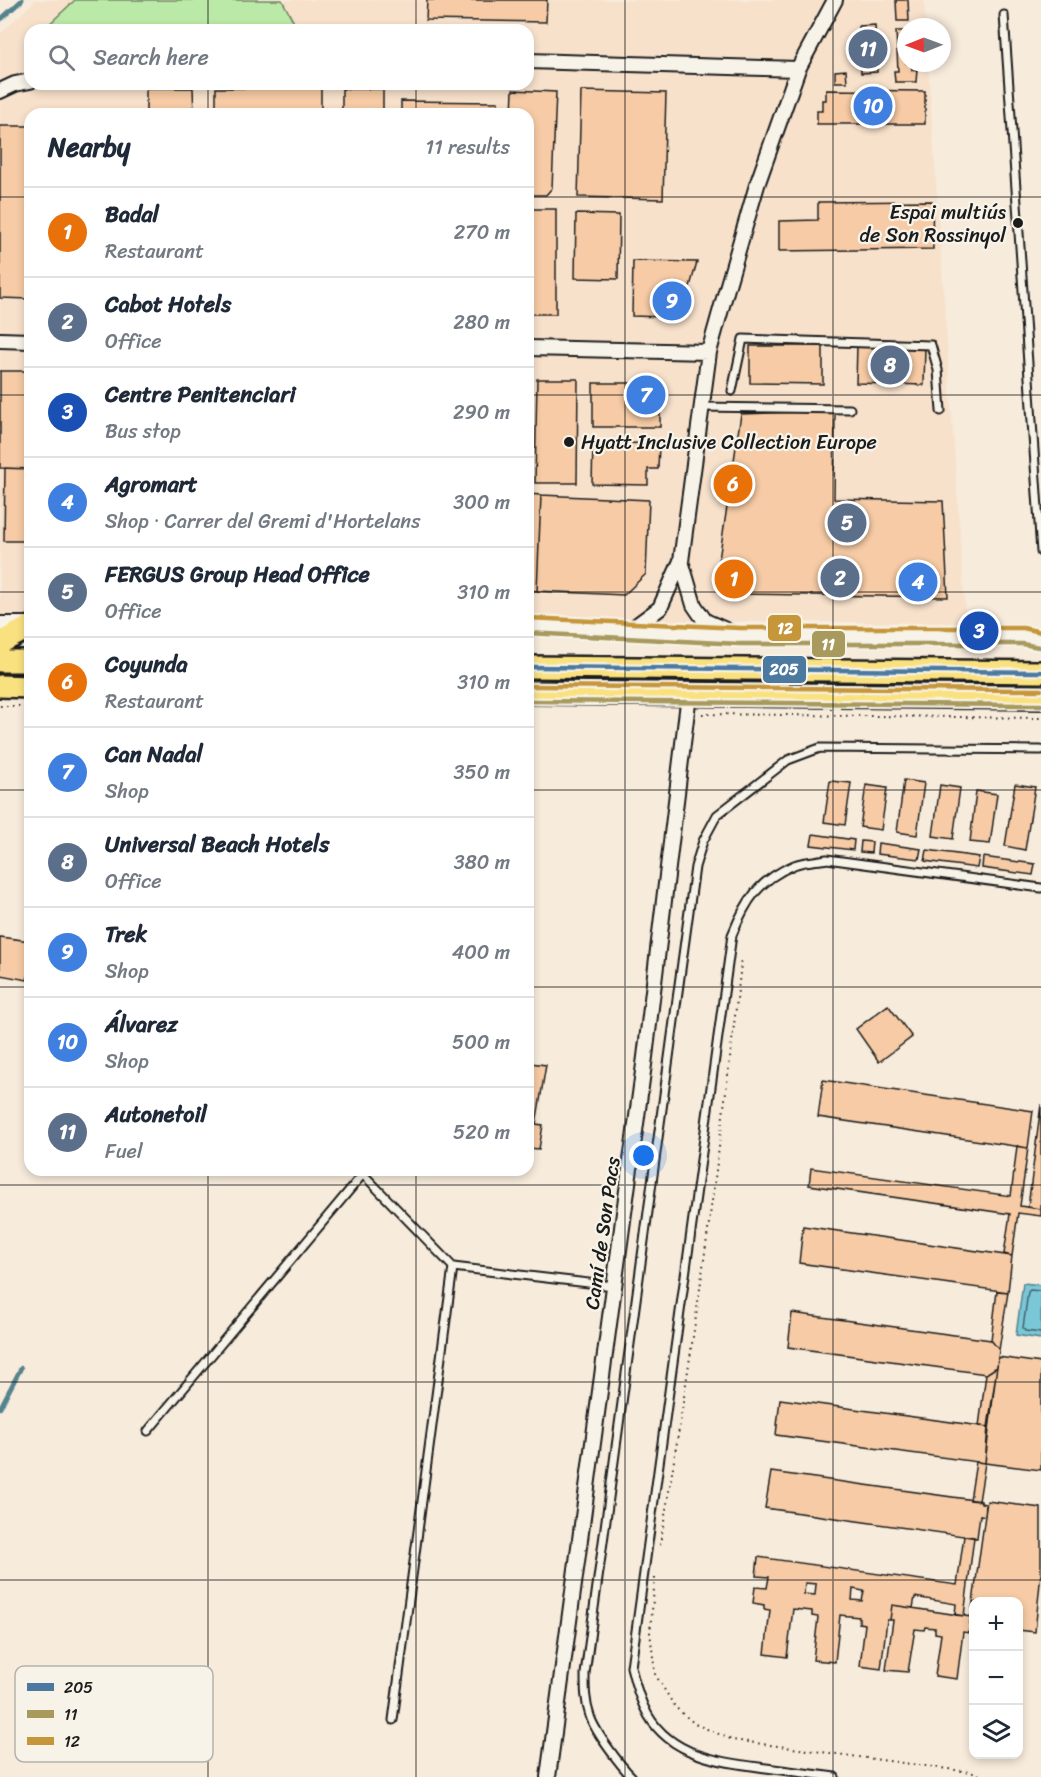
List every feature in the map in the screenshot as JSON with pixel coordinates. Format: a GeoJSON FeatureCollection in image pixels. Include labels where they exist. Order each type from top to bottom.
{"type":"FeatureCollection","features":[{"type":"Feature","properties":{"kind":"main road"},"geometry":{"type":"LineString","coordinates":[[0,643],[24,629]]}},
{"type":"Feature","properties":{"kind":"main road"},"geometry":{"type":"LineString","coordinates":[[534,667],[1041,672]]}},
{"type":"Feature","properties":{"kind":"main road"},"geometry":{"type":"LineString","coordinates":[[0,686],[24,687]]}},
{"type":"Feature","properties":{"kind":"main road"},"geometry":{"type":"LineString","coordinates":[[534,693],[688,704],[1041,698]]}},
{"type":"Feature","properties":{"kind":"street"},"geometry":{"type":"LineString","coordinates":[[629,631],[660,609],[681,561],[709,352],[756,185],[798,69],[835,0]]}},
{"type":"Feature","properties":{"kind":"street"},"geometry":{"type":"LineString","coordinates":[[534,62],[798,69]]}},
{"type":"Feature","properties":{"kind":"street"},"geometry":{"type":"LineString","coordinates":[[0,91],[24,82]]}},
{"type":"Feature","properties":{"kind":"street"},"geometry":{"type":"LineString","coordinates":[[0,340],[24,341]]}},
{"type":"Feature","properties":{"kind":"street"},"geometry":{"type":"LineString","coordinates":[[534,348],[709,352]]}},
{"type":"Feature","properties":{"kind":"street"},"geometry":{"type":"LineString","coordinates":[[681,561],[694,605],[705,621],[740,636]]}},
{"type":"Feature","properties":{"kind":"street"},"geometry":{"type":"LineString","coordinates":[[0,624],[24,626]]}},
{"type":"Feature","properties":{"kind":"street"},"geometry":{"type":"LineString","coordinates":[[534,626],[740,636],[1023,636],[1041,640]]}},
{"type":"Feature","properties":{"kind":"street","name":"Camí de Son Pacs"},"geometry":{"type":"LineString","coordinates":[[548,1777],[660,947],[688,704]]}},
{"type":"Feature","properties":{"kind":"lane"},"geometry":{"type":"LineString","coordinates":[[1004,15],[1041,552]]}},
{"type":"Feature","properties":{"kind":"lane"},"geometry":{"type":"LineString","coordinates":[[732,391],[743,339],[931,345],[938,370],[941,411]]}},
{"type":"Feature","properties":{"kind":"lane"},"geometry":{"type":"LineString","coordinates":[[701,407],[850,409]]}},
{"type":"Feature","properties":{"kind":"lane"},"geometry":{"type":"LineString","coordinates":[[632,1777],[621,1766],[590,1718],[585,1696],[585,1674],[695,867],[703,841],[717,815],[788,760],[820,748],[1041,750]]}},
{"type":"Feature","properties":{"kind":"lane"},"geometry":{"type":"LineString","coordinates":[[835,1777],[715,1761],[686,1750],[663,1735],[649,1717],[638,1696],[631,1666],[732,935],[744,906],[760,885],[795,865],[828,859],[1041,888]]}},
{"type":"Feature","properties":{"kind":"lane"},"geometry":{"type":"LineString","coordinates":[[148,1431],[361,1176]]}},
{"type":"Feature","properties":{"kind":"lane"},"geometry":{"type":"LineString","coordinates":[[365,1176],[453,1267],[614,1286]]}},
{"type":"Feature","properties":{"kind":"lane"},"geometry":{"type":"LineString","coordinates":[[393,1720],[453,1267]]}},
{"type":"Feature","properties":{"kind":"path"},"geometry":{"type":"LineString","coordinates":[[688,704],[1041,718]]}},
{"type":"Feature","properties":{"kind":"path"},"geometry":{"type":"LineString","coordinates":[[0,706],[24,706]]}},
{"type":"Feature","properties":{"kind":"path"},"geometry":{"type":"LineString","coordinates":[[659,1551],[684,1405],[720,1146],[741,964],[732,935]]}},
{"type":"Feature","properties":{"kind":"path"},"geometry":{"type":"LineString","coordinates":[[656,1574],[650,1632],[655,1674],[675,1707],[695,1724],[733,1740],[970,1772],[986,1777]]}},
{"type":"Feature","properties":{"kind":"shaded area"},"geometry":{"type":"Polygon","coordinates":[[[36,0],[924,0],[925,18],[897,18],[897,72],[929,72],[966,623],[534,620],[534,108],[24,108],[24,618],[0,619],[0,34],[36,0]]]}},
{"type":"Feature","properties":{"kind":"green space"},"geometry":{"type":"Polygon","coordinates":[[[75,0],[282,0],[295,24],[49,24],[75,0]]]}},
{"type":"Feature","properties":{"kind":"water"},"geometry":{"type":"Polygon","coordinates":[[[1023,1283],[1041,1285],[1041,1339],[1016,1335],[1023,1283]]]}},
{"type":"Feature","properties":{"kind":"building"},"geometry":{"type":"Polygon","coordinates":[[[427,0],[547,0],[546,22],[426,20],[427,0]]]}},
{"type":"Feature","properties":{"kind":"building"},"geometry":{"type":"Polygon","coordinates":[[[896,0],[908,0],[909,18],[897,18],[897,21],[896,0]]]}},
{"type":"Feature","properties":{"kind":"building"},"geometry":{"type":"Polygon","coordinates":[[[875,25],[877,72],[861,73],[859,26],[875,25]]]}},
{"type":"Feature","properties":{"kind":"building"},"geometry":{"type":"Polygon","coordinates":[[[846,70],[847,82],[835,82],[835,71],[846,70]]]}},
{"type":"Feature","properties":{"kind":"building"},"geometry":{"type":"Polygon","coordinates":[[[894,71],[917,72],[916,82],[895,82],[894,71]]]}},
{"type":"Feature","properties":{"kind":"building"},"geometry":{"type":"Polygon","coordinates":[[[146,90],[193,90],[194,108],[146,108],[146,90]]]}},
{"type":"Feature","properties":{"kind":"building"},"geometry":{"type":"Polygon","coordinates":[[[216,90],[321,90],[321,108],[216,108],[216,90]]]}},
{"type":"Feature","properties":{"kind":"building"},"geometry":{"type":"Polygon","coordinates":[[[342,90],[383,90],[383,108],[342,108],[342,90]]]}},
{"type":"Feature","properties":{"kind":"building"},"geometry":{"type":"Polygon","coordinates":[[[513,90],[556,92],[552,188],[546,195],[534,195],[534,108],[512,108],[513,90]]]}},
{"type":"Feature","properties":{"kind":"building"},"geometry":{"type":"Polygon","coordinates":[[[826,90],[925,91],[925,124],[817,124],[817,111],[822,111],[822,100],[826,100],[826,90]]]}},
{"type":"Feature","properties":{"kind":"building"},"geometry":{"type":"Polygon","coordinates":[[[581,91],[666,93],[663,199],[578,197],[581,91]]]}},
{"type":"Feature","properties":{"kind":"building"},"geometry":{"type":"Polygon","coordinates":[[[401,101],[498,102],[498,108],[401,108],[401,101]]]}},
{"type":"Feature","properties":{"kind":"building"},"geometry":{"type":"Polygon","coordinates":[[[0,126],[24,126],[24,299],[0,298],[0,126]]]}},
{"type":"Feature","properties":{"kind":"building"},"geometry":{"type":"Polygon","coordinates":[[[932,201],[933,249],[779,251],[779,221],[818,220],[818,202],[932,201]]]}},
{"type":"Feature","properties":{"kind":"building"},"geometry":{"type":"Polygon","coordinates":[[[534,209],[556,209],[556,314],[534,314],[534,209]]]}},
{"type":"Feature","properties":{"kind":"building"},"geometry":{"type":"Polygon","coordinates":[[[576,214],[619,215],[618,279],[575,278],[576,214]]]}},
{"type":"Feature","properties":{"kind":"building"},"geometry":{"type":"Polygon","coordinates":[[[633,261],[697,262],[684,308],[665,307],[665,317],[632,316],[633,261]]]}},
{"type":"Feature","properties":{"kind":"building"},"geometry":{"type":"Polygon","coordinates":[[[857,345],[925,347],[924,385],[856,383],[857,345]]]}},
{"type":"Feature","properties":{"kind":"building"},"geometry":{"type":"Polygon","coordinates":[[[750,346],[823,346],[823,384],[750,383],[750,346]]]}},
{"type":"Feature","properties":{"kind":"building"},"geometry":{"type":"Polygon","coordinates":[[[0,371],[24,371],[24,469],[0,468],[0,371]]]}},
{"type":"Feature","properties":{"kind":"building"},"geometry":{"type":"Polygon","coordinates":[[[537,379],[578,379],[577,483],[535,483],[537,379]]]}},
{"type":"Feature","properties":{"kind":"building"},"geometry":{"type":"Polygon","coordinates":[[[593,383],[653,383],[660,388],[660,427],[593,427],[593,383]]]}},
{"type":"Feature","properties":{"kind":"building"},"geometry":{"type":"Polygon","coordinates":[[[835,411],[834,499],[943,501],[948,597],[735,594],[717,573],[741,414],[835,411]]]}},
{"type":"Feature","properties":{"kind":"building"},"geometry":{"type":"Polygon","coordinates":[[[593,442],[659,444],[658,469],[648,469],[648,485],[592,484],[593,442]]]}},
{"type":"Feature","properties":{"kind":"building"},"geometry":{"type":"Polygon","coordinates":[[[5,468],[24,469],[24,541],[4,541],[5,468]]]}},
{"type":"Feature","properties":{"kind":"building"},"geometry":{"type":"Polygon","coordinates":[[[534,494],[541,495],[537,591],[534,591],[534,494]]]}},
{"type":"Feature","properties":{"kind":"building"},"geometry":{"type":"Polygon","coordinates":[[[541,495],[649,500],[646,574],[624,595],[537,591],[541,495]]]}},
{"type":"Feature","properties":{"kind":"building"},"geometry":{"type":"Polygon","coordinates":[[[904,780],[924,783],[917,835],[897,832],[904,780]]]}},
{"type":"Feature","properties":{"kind":"building"},"geometry":{"type":"Polygon","coordinates":[[[830,781],[851,783],[845,825],[824,822],[830,781]]]}},
{"type":"Feature","properties":{"kind":"building"},"geometry":{"type":"Polygon","coordinates":[[[1015,784],[1035,787],[1025,850],[1005,846],[1015,784]]]}},
{"type":"Feature","properties":{"kind":"building"},"geometry":{"type":"Polygon","coordinates":[[[866,785],[887,788],[881,830],[860,827],[866,785]]]}},
{"type":"Feature","properties":{"kind":"building"},"geometry":{"type":"Polygon","coordinates":[[[940,785],[960,788],[953,839],[933,836],[940,785]]]}},
{"type":"Feature","properties":{"kind":"building"},"geometry":{"type":"Polygon","coordinates":[[[976,791],[997,794],[990,844],[970,842],[976,791]]]}},
{"type":"Feature","properties":{"kind":"building"},"geometry":{"type":"Polygon","coordinates":[[[813,834],[854,840],[853,850],[811,845],[813,834]]]}},
{"type":"Feature","properties":{"kind":"building"},"geometry":{"type":"Polygon","coordinates":[[[861,841],[872,842],[871,853],[860,852],[861,841]]]}},
{"type":"Feature","properties":{"kind":"building"},"geometry":{"type":"Polygon","coordinates":[[[878,843],[921,849],[919,859],[877,854],[878,843]]]}},
{"type":"Feature","properties":{"kind":"building"},"geometry":{"type":"Polygon","coordinates":[[[927,850],[979,857],[977,868],[925,861],[927,850]]]}},
{"type":"Feature","properties":{"kind":"building"},"geometry":{"type":"Polygon","coordinates":[[[983,857],[1035,864],[1033,875],[982,868],[983,857]]]}},
{"type":"Feature","properties":{"kind":"building"},"geometry":{"type":"Polygon","coordinates":[[[0,937],[24,940],[24,979],[0,975],[0,937]]]}},
{"type":"Feature","properties":{"kind":"building"},"geometry":{"type":"Polygon","coordinates":[[[888,1005],[912,1037],[879,1062],[856,1029],[888,1005]]]}},
{"type":"Feature","properties":{"kind":"building"},"geometry":{"type":"Polygon","coordinates":[[[534,1064],[546,1065],[536,1124],[543,1125],[539,1149],[534,1149],[534,1064]]]}},
{"type":"Feature","properties":{"kind":"building"},"geometry":{"type":"Polygon","coordinates":[[[823,1080],[1033,1111],[1028,1148],[818,1117],[823,1080]]]}},
{"type":"Feature","properties":{"kind":"building"},"geometry":{"type":"Polygon","coordinates":[[[1041,1104],[1041,1209],[1028,1207],[1041,1104]]]}},
{"type":"Feature","properties":{"kind":"building"},"geometry":{"type":"Polygon","coordinates":[[[1017,1146],[1028,1148],[1020,1206],[1041,1209],[1041,1216],[1018,1213],[1012,1256],[1004,1254],[1010,1214],[809,1185],[811,1168],[1011,1196],[1017,1146]]]}},
{"type":"Feature","properties":{"kind":"building"},"geometry":{"type":"Polygon","coordinates":[[[803,1226],[1012,1256],[1008,1292],[799,1263],[803,1226]]]}},
{"type":"Feature","properties":{"kind":"building"},"geometry":{"type":"Polygon","coordinates":[[[997,1291],[1008,1292],[999,1350],[991,1340],[997,1291]]]}},
{"type":"Feature","properties":{"kind":"building"},"geometry":{"type":"Polygon","coordinates":[[[792,1313],[991,1340],[999,1350],[997,1367],[986,1374],[788,1347],[792,1313]]]}},
{"type":"Feature","properties":{"kind":"building"},"geometry":{"type":"Polygon","coordinates":[[[998,1357],[1041,1363],[1041,1470],[985,1463],[998,1357]]]}},
{"type":"Feature","properties":{"kind":"building"},"geometry":{"type":"Polygon","coordinates":[[[997,1367],[988,1427],[979,1426],[986,1374],[997,1367]]]}},
{"type":"Feature","properties":{"kind":"building"},"geometry":{"type":"Polygon","coordinates":[[[780,1399],[988,1427],[985,1463],[776,1435],[780,1399]]]}},
{"type":"Feature","properties":{"kind":"building"},"geometry":{"type":"Polygon","coordinates":[[[976,1462],[985,1463],[979,1501],[970,1500],[976,1462]]]}},
{"type":"Feature","properties":{"kind":"building"},"geometry":{"type":"Polygon","coordinates":[[[771,1472],[981,1501],[986,1504],[985,1516],[980,1515],[977,1538],[765,1508],[771,1472]]]}},
{"type":"Feature","properties":{"kind":"building"},"geometry":{"type":"Polygon","coordinates":[[[987,1501],[1041,1508],[1041,1573],[1035,1632],[1023,1631],[1023,1597],[974,1597],[987,1501]]]}},
{"type":"Feature","properties":{"kind":"building"},"geometry":{"type":"Polygon","coordinates":[[[964,1536],[974,1537],[964,1616],[955,1615],[956,1604],[915,1597],[913,1608],[892,1605],[890,1620],[887,1620],[881,1669],[860,1666],[865,1624],[859,1623],[859,1617],[840,1615],[835,1662],[813,1660],[818,1617],[812,1616],[812,1611],[793,1609],[787,1657],[765,1654],[770,1610],[764,1609],[764,1605],[753,1603],[755,1587],[767,1588],[769,1577],[756,1576],[758,1557],[957,1585],[964,1536]],[[805,1583],[804,1594],[815,1595],[816,1584],[805,1583]],[[853,1589],[852,1600],[862,1601],[864,1591],[853,1589]]]}},
{"type":"Feature","properties":{"kind":"building"},"geometry":{"type":"Polygon","coordinates":[[[892,1605],[969,1617],[969,1633],[963,1632],[957,1679],[935,1676],[941,1634],[935,1633],[935,1628],[915,1629],[908,1672],[886,1670],[893,1620],[890,1620],[892,1605]]]}},
{"type":"Feature","properties":{"kind":"waterway"},"geometry":{"type":"LineString","coordinates":[[0,20],[22,0]]}},
{"type":"Feature","properties":{"kind":"waterway"},"geometry":{"type":"LineString","coordinates":[[0,1408],[21,1368]]}},
{"type":"Feature","properties":{"kind":"transit line","name":"12"},"geometry":{"type":"LineString","coordinates":[[534,618],[740,628],[1023,628],[1041,632]]}},
{"type":"Feature","properties":{"kind":"transit line","name":"11"},"geometry":{"type":"LineString","coordinates":[[534,633],[740,644],[1022,644],[1039,647]]}},
{"type":"Feature","properties":{"kind":"transit line","name":"205"},"geometry":{"type":"LineString","coordinates":[[534,667],[1041,672]]}},
{"type":"Feature","properties":{"kind":"transit line","name":"12"},"geometry":{"type":"LineString","coordinates":[[534,686],[1041,690]]}},
{"type":"Feature","properties":{"kind":"transit line","name":"11"},"geometry":{"type":"LineString","coordinates":[[534,701],[1041,705]]}},
{"type":"Feature","properties":{"kind":"place","name":"Autonetoil"},"geometry":{"type":"Point","coordinates":[868,49]}},
{"type":"Feature","properties":{"kind":"place","name":"Álvarez"},"geometry":{"type":"Point","coordinates":[873,106]}},
{"type":"Feature","properties":{"kind":"place","name":"Espai multiús de Son Rossinyol"},"geometry":{"type":"Point","coordinates":[1018,223]}},
{"type":"Feature","properties":{"kind":"place","name":"Trek"},"geometry":{"type":"Point","coordinates":[672,301]}},
{"type":"Feature","properties":{"kind":"place","name":"Universal Beach Hotels"},"geometry":{"type":"Point","coordinates":[890,365]}},
{"type":"Feature","properties":{"kind":"place","name":"Can Nadal"},"geometry":{"type":"Point","coordinates":[646,395]}},
{"type":"Feature","properties":{"kind":"place","name":"Hyatt Inclusive Collection Europe"},"geometry":{"type":"Point","coordinates":[569,442]}},
{"type":"Feature","properties":{"kind":"place","name":"Coyunda"},"geometry":{"type":"Point","coordinates":[733,484]}},
{"type":"Feature","properties":{"kind":"place","name":"FERGUS Group Head Office"},"geometry":{"type":"Point","coordinates":[847,523]}},
{"type":"Feature","properties":{"kind":"place","name":"Cabot Hotels"},"geometry":{"type":"Point","coordinates":[840,578]}},
{"type":"Feature","properties":{"kind":"place","name":"Badal"},"geometry":{"type":"Point","coordinates":[734,579]}},
{"type":"Feature","properties":{"kind":"place","name":"Agromart"},"geometry":{"type":"Point","coordinates":[918,582]}},
{"type":"Feature","properties":{"kind":"place","name":"Centre Penitenciari"},"geometry":{"type":"Point","coordinates":[979,631]}}]}
